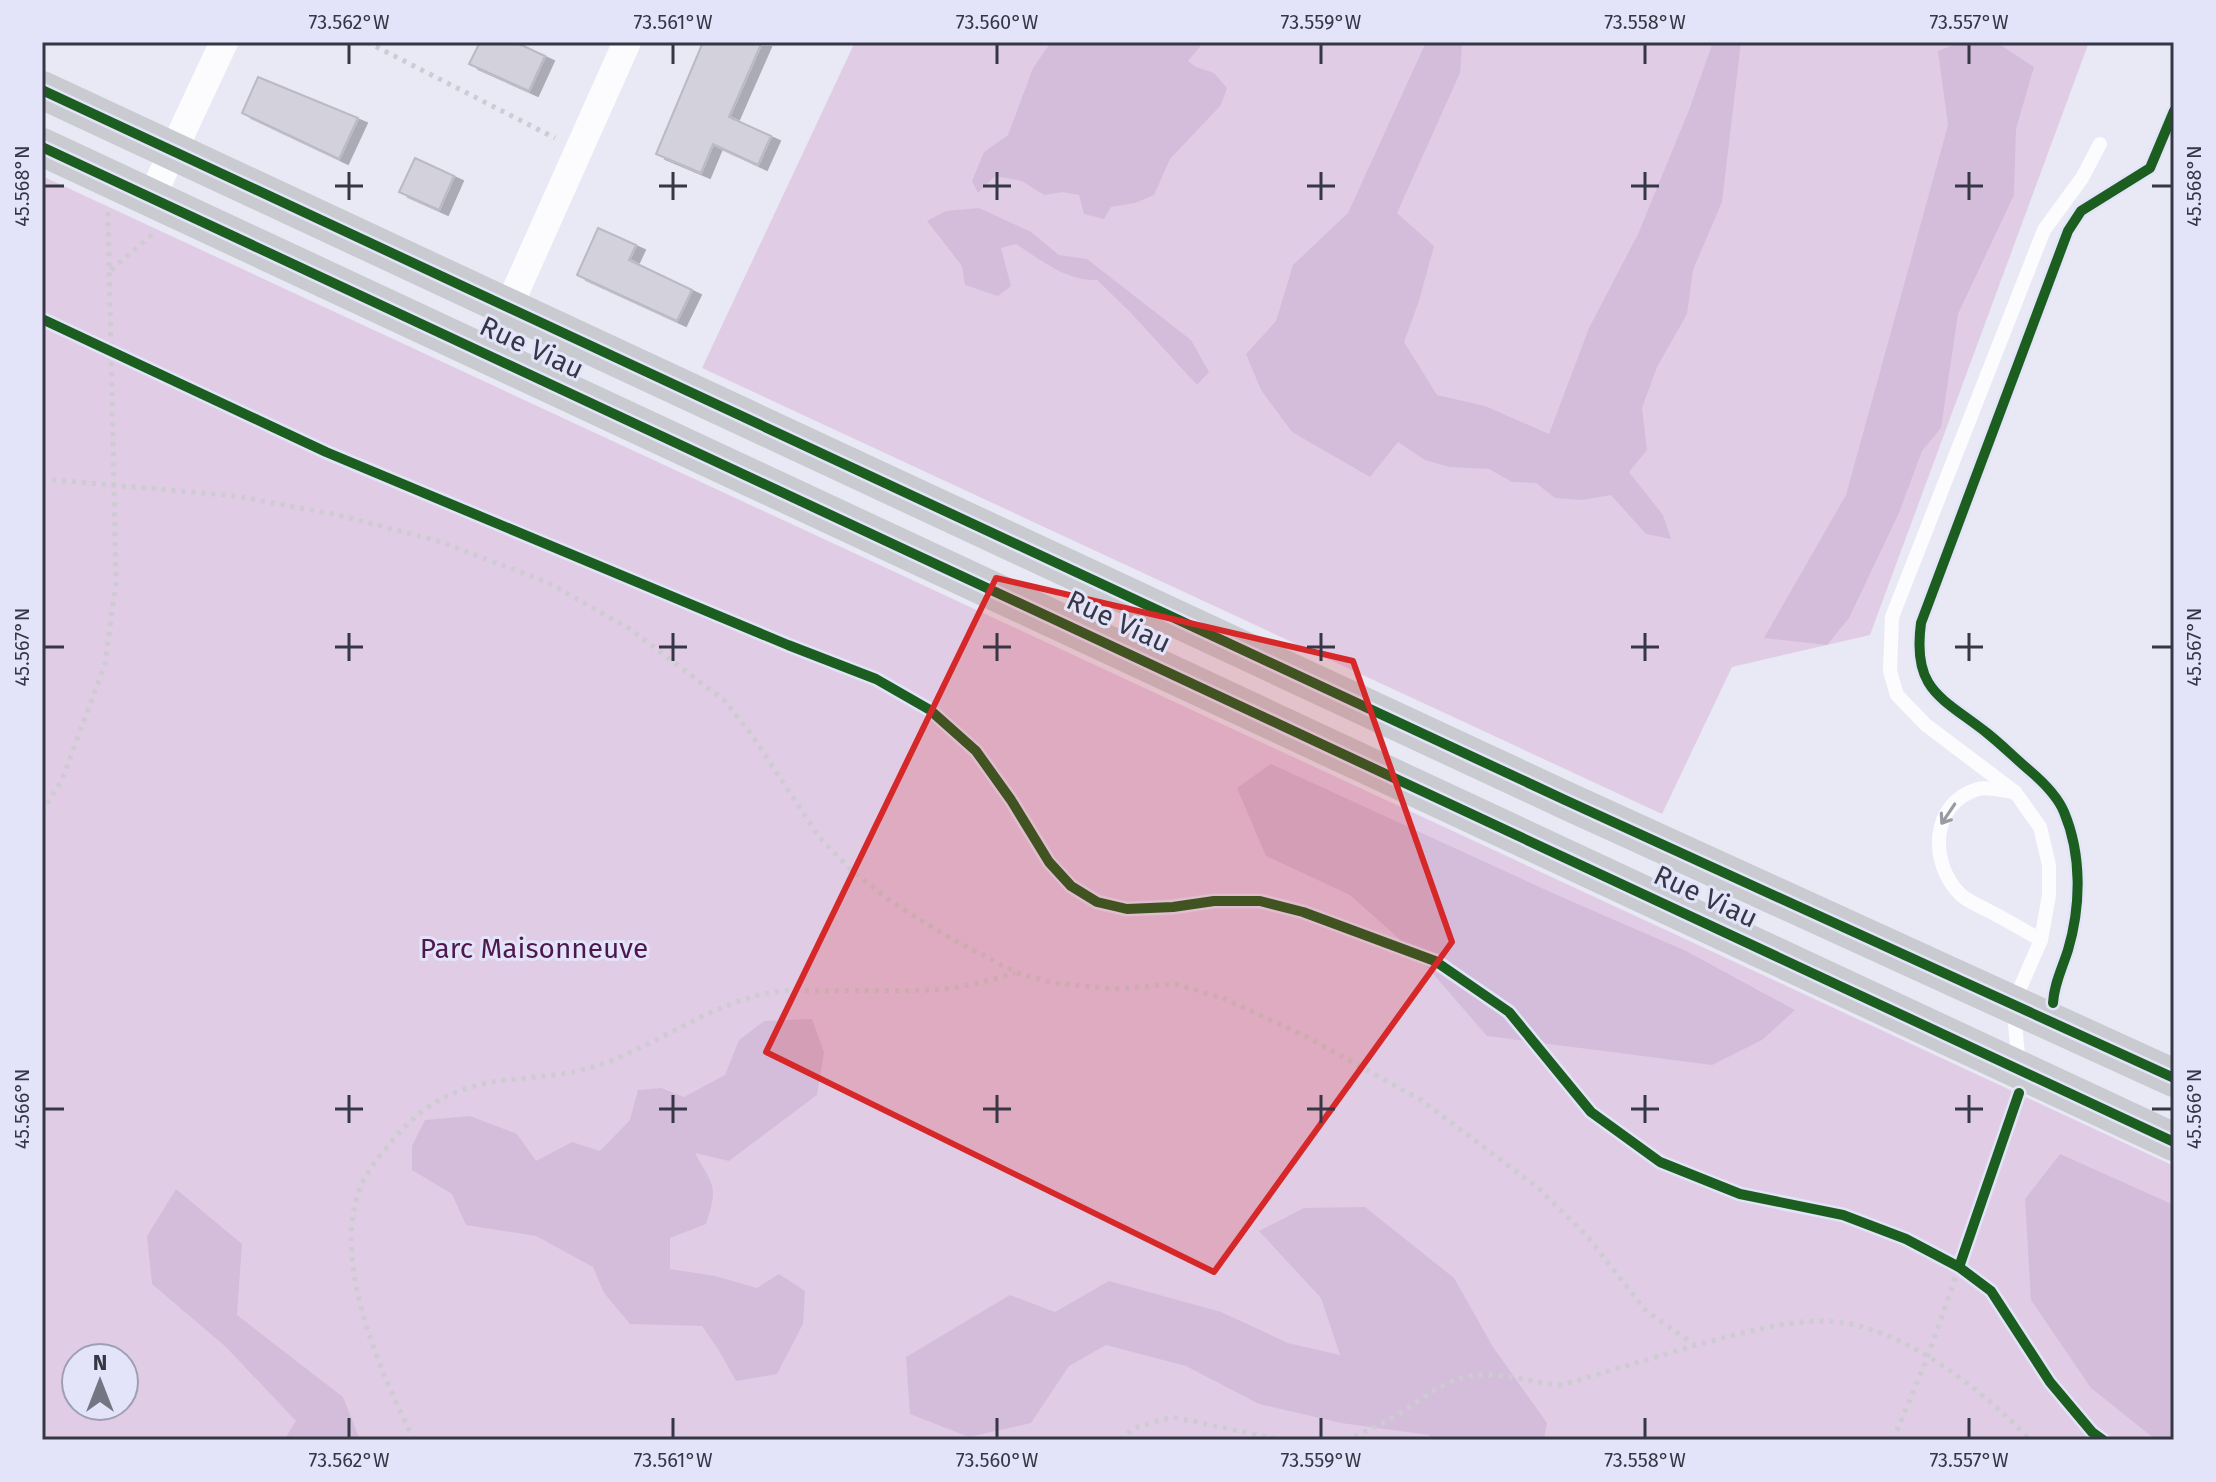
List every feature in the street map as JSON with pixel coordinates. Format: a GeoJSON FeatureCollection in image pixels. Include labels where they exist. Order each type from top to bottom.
{"type":"FeatureCollection","features":[{"type":"Feature","properties":{"kind":"main road","name":"Rue Viau"},"geometry":{"type":"LineString","coordinates":[[42,90],[1565,800],[2174,1078]]}},
{"type":"Feature","properties":{"kind":"main road","name":"Rue Viau"},"geometry":{"type":"LineString","coordinates":[[42,147],[156,212],[488,353],[2174,1142]]}},
{"type":"Feature","properties":{"kind":"street"},"geometry":{"type":"LineString","coordinates":[[156,212],[173,152],[224,42]]}},
{"type":"Feature","properties":{"kind":"street"},"geometry":{"type":"LineString","coordinates":[[488,353],[627,42]]}},
{"type":"Feature","properties":{"kind":"lane"},"geometry":{"type":"LineString","coordinates":[[2019,1069],[2013,1004],[2041,940],[2049,895],[2049,865],[2040,827],[2015,792],[1926,725],[1897,695],[1890,671],[1892,617],[2044,230],[2082,178],[2100,144]]}},
{"type":"Feature","properties":{"kind":"lane"},"geometry":{"type":"LineString","coordinates":[[2015,792],[1980,788],[1961,798],[1947,810],[1940,827],[1939,852],[1944,874],[1962,897],[2041,940]]}},
{"type":"Feature","properties":{"kind":"path"},"geometry":{"type":"LineString","coordinates":[[367,42],[578,149]]}},
{"type":"Feature","properties":{"kind":"path"},"geometry":{"type":"LineString","coordinates":[[42,812],[62,780],[105,664],[116,582],[109,202]]}},
{"type":"Feature","properties":{"kind":"path"},"geometry":{"type":"LineString","coordinates":[[110,271],[156,212]]}},
{"type":"Feature","properties":{"kind":"path"},"geometry":{"type":"LineString","coordinates":[[96,345],[123,358]]}},
{"type":"Feature","properties":{"kind":"path"},"geometry":{"type":"LineString","coordinates":[[42,479],[236,496],[338,515],[435,540],[547,582],[630,629],[724,700],[752,735],[819,837],[850,869],[893,903],[1017,973],[1054,983],[1114,989],[1175,984],[1223,998],[1307,1037],[1421,1100],[1538,1188],[1587,1236],[1645,1310],[1695,1345]]}},
{"type":"Feature","properties":{"kind":"path"},"geometry":{"type":"LineString","coordinates":[[414,1440],[396,1405],[365,1319],[353,1278],[350,1245],[359,1190],[371,1166],[419,1112],[465,1088],[558,1076],[600,1064],[725,1007],[774,992],[936,990],[1017,973]]}},
{"type":"Feature","properties":{"kind":"path"},"geometry":{"type":"LineString","coordinates":[[1946,1260],[1961,1262]]}},
{"type":"Feature","properties":{"kind":"path"},"geometry":{"type":"LineString","coordinates":[[1961,1262],[1969,1275]]}},
{"type":"Feature","properties":{"kind":"path"},"geometry":{"type":"LineString","coordinates":[[1893,1440],[1928,1356],[1961,1262]]}},
{"type":"Feature","properties":{"kind":"path"},"geometry":{"type":"LineString","coordinates":[[1345,1440],[1395,1416],[1445,1383],[1474,1375],[1498,1375],[1540,1384],[1562,1385],[1771,1326],[1825,1321],[1865,1327],[1928,1356],[1986,1397],[2030,1440]]}},
{"type":"Feature","properties":{"kind":"path"},"geometry":{"type":"LineString","coordinates":[[1120,1440],[1134,1428],[1172,1417],[1282,1440]]}},
{"type":"Feature","properties":{"kind":"highlighted area"},"geometry":{"type":"Polygon","coordinates":[[[996,578],[1353,661],[1452,942],[1214,1272],[766,1052],[996,578]]]}},
{"type":"Feature","properties":{"kind":"green space"},"geometry":{"type":"Polygon","coordinates":[[[855,42],[2089,42],[1870,635],[1732,667],[1662,814],[702,368],[855,42]]]}},
{"type":"Feature","properties":{"kind":"green space","name":"Parc Maisonneuve"},"geometry":{"type":"Polygon","coordinates":[[[42,176],[2174,1166],[2174,1440],[42,1440],[42,176]]]}},
{"type":"Feature","properties":{"kind":"shaded area"},"geometry":{"type":"Polygon","coordinates":[[[1051,42],[1203,43],[1188,61],[1214,73],[1227,88],[1221,105],[1170,159],[1154,195],[1135,203],[1111,207],[1104,219],[1084,214],[1079,195],[1063,192],[1044,195],[1022,181],[995,176],[978,193],[972,181],[984,152],[1008,135],[1033,68],[1051,42]]]}},
{"type":"Feature","properties":{"kind":"shaded area"},"geometry":{"type":"Polygon","coordinates":[[[1426,42],[1459,42],[1462,45],[1460,73],[1397,213],[1434,246],[1404,342],[1437,395],[1485,406],[1549,434],[1589,328],[1638,234],[1713,42],[1741,42],[1722,202],[1693,270],[1687,314],[1657,367],[1642,408],[1647,450],[1629,472],[1663,515],[1671,539],[1646,534],[1611,495],[1582,500],[1555,498],[1536,483],[1512,482],[1489,469],[1449,467],[1425,460],[1398,442],[1370,477],[1292,432],[1261,390],[1246,354],[1276,321],[1293,265],[1348,213],[1426,42]]]}},
{"type":"Feature","properties":{"kind":"shaded area"},"geometry":{"type":"Polygon","coordinates":[[[1961,42],[1996,42],[2034,67],[2016,129],[2014,195],[1958,314],[1941,428],[1922,451],[1899,513],[1849,618],[1827,645],[1764,638],[1846,495],[1948,125],[1938,51],[1961,42]]]}},
{"type":"Feature","properties":{"kind":"shaded area"},"geometry":{"type":"Polygon","coordinates":[[[979,208],[1031,232],[1059,255],[1087,259],[1191,340],[1209,372],[1197,385],[1097,280],[1064,273],[1016,244],[1001,248],[1011,286],[998,296],[965,285],[962,266],[927,221],[946,211],[979,208]]]}},
{"type":"Feature","properties":{"kind":"shaded area"},"geometry":{"type":"Polygon","coordinates":[[[1271,764],[1686,951],[1795,1010],[1762,1040],[1712,1065],[1487,1036],[1414,952],[1350,895],[1266,856],[1237,788],[1271,764]]]}},
{"type":"Feature","properties":{"kind":"shaded area"},"geometry":{"type":"Polygon","coordinates":[[[812,1019],[824,1052],[817,1095],[729,1161],[695,1153],[712,1186],[710,1211],[706,1224],[670,1238],[670,1269],[715,1276],[757,1288],[779,1274],[805,1291],[803,1324],[777,1374],[736,1381],[702,1326],[630,1324],[604,1293],[593,1267],[536,1236],[466,1225],[452,1194],[412,1170],[412,1146],[425,1120],[470,1116],[517,1134],[536,1161],[572,1142],[600,1151],[630,1120],[638,1090],[661,1088],[684,1097],[725,1075],[739,1040],[764,1021],[812,1019]]]}},
{"type":"Feature","properties":{"kind":"shaded area"},"geometry":{"type":"Polygon","coordinates":[[[2060,1154],[2174,1205],[2174,1440],[2156,1440],[2091,1388],[2031,1300],[2025,1199],[2060,1154]]]}},
{"type":"Feature","properties":{"kind":"shaded area"},"geometry":{"type":"Polygon","coordinates":[[[176,1189],[242,1244],[237,1315],[343,1397],[360,1440],[284,1440],[296,1421],[226,1347],[152,1284],[147,1236],[176,1189]]]}},
{"type":"Feature","properties":{"kind":"shaded area"},"geometry":{"type":"Polygon","coordinates":[[[1365,1207],[1454,1278],[1493,1347],[1547,1423],[1544,1440],[1430,1440],[1429,1435],[1341,1423],[1259,1404],[1186,1366],[1106,1345],[1069,1366],[1031,1423],[969,1437],[910,1414],[906,1357],[1010,1295],[1055,1312],[1109,1281],[1221,1312],[1288,1343],[1340,1355],[1321,1298],[1259,1231],[1304,1208],[1365,1207]]]}},
{"type":"Feature","properties":{"kind":"building"},"geometry":{"type":"Polygon","coordinates":[[[480,42],[515,42],[545,56],[529,91],[469,64],[480,42]]]}},
{"type":"Feature","properties":{"kind":"building"},"geometry":{"type":"Polygon","coordinates":[[[703,42],[762,42],[729,117],[771,136],[758,165],[713,144],[701,173],[656,154],[703,42]]]}},
{"type":"Feature","properties":{"kind":"building"},"geometry":{"type":"Polygon","coordinates":[[[258,77],[358,118],[339,159],[242,113],[258,77]]]}},
{"type":"Feature","properties":{"kind":"building"},"geometry":{"type":"Polygon","coordinates":[[[415,158],[454,176],[439,210],[399,192],[415,158]]]}},
{"type":"Feature","properties":{"kind":"building"},"geometry":{"type":"Polygon","coordinates":[[[598,228],[636,245],[629,260],[692,290],[677,321],[577,275],[598,228]]]}},
{"type":"Feature","properties":{"kind":"cycle path"},"geometry":{"type":"LineString","coordinates":[[42,90],[1565,800],[2174,1078]]}},
{"type":"Feature","properties":{"kind":"cycle path"},"geometry":{"type":"LineString","coordinates":[[2053,1003],[2072,933],[2077,898],[2077,863],[2070,828],[2061,806],[2044,784],[1933,690],[1921,663],[1921,623],[2068,231],[2081,211],[2150,168],[2174,111]]}},
{"type":"Feature","properties":{"kind":"cycle path"},"geometry":{"type":"LineString","coordinates":[[42,147],[2174,1142]]}},
{"type":"Feature","properties":{"kind":"cycle path"},"geometry":{"type":"LineString","coordinates":[[42,319],[326,452],[876,679],[930,710],[976,751],[1049,862],[1071,886],[1097,902],[1127,909],[1214,901],[1260,901],[1303,912],[1435,961],[1509,1012],[1591,1112],[1660,1162],[1740,1194],[1843,1215],[1906,1239],[1959,1267],[1991,1291],[2050,1382],[2092,1432],[2103,1440]]}},
{"type":"Feature","properties":{"kind":"cycle path"},"geometry":{"type":"LineString","coordinates":[[1959,1267],[2019,1093]]}}]}
